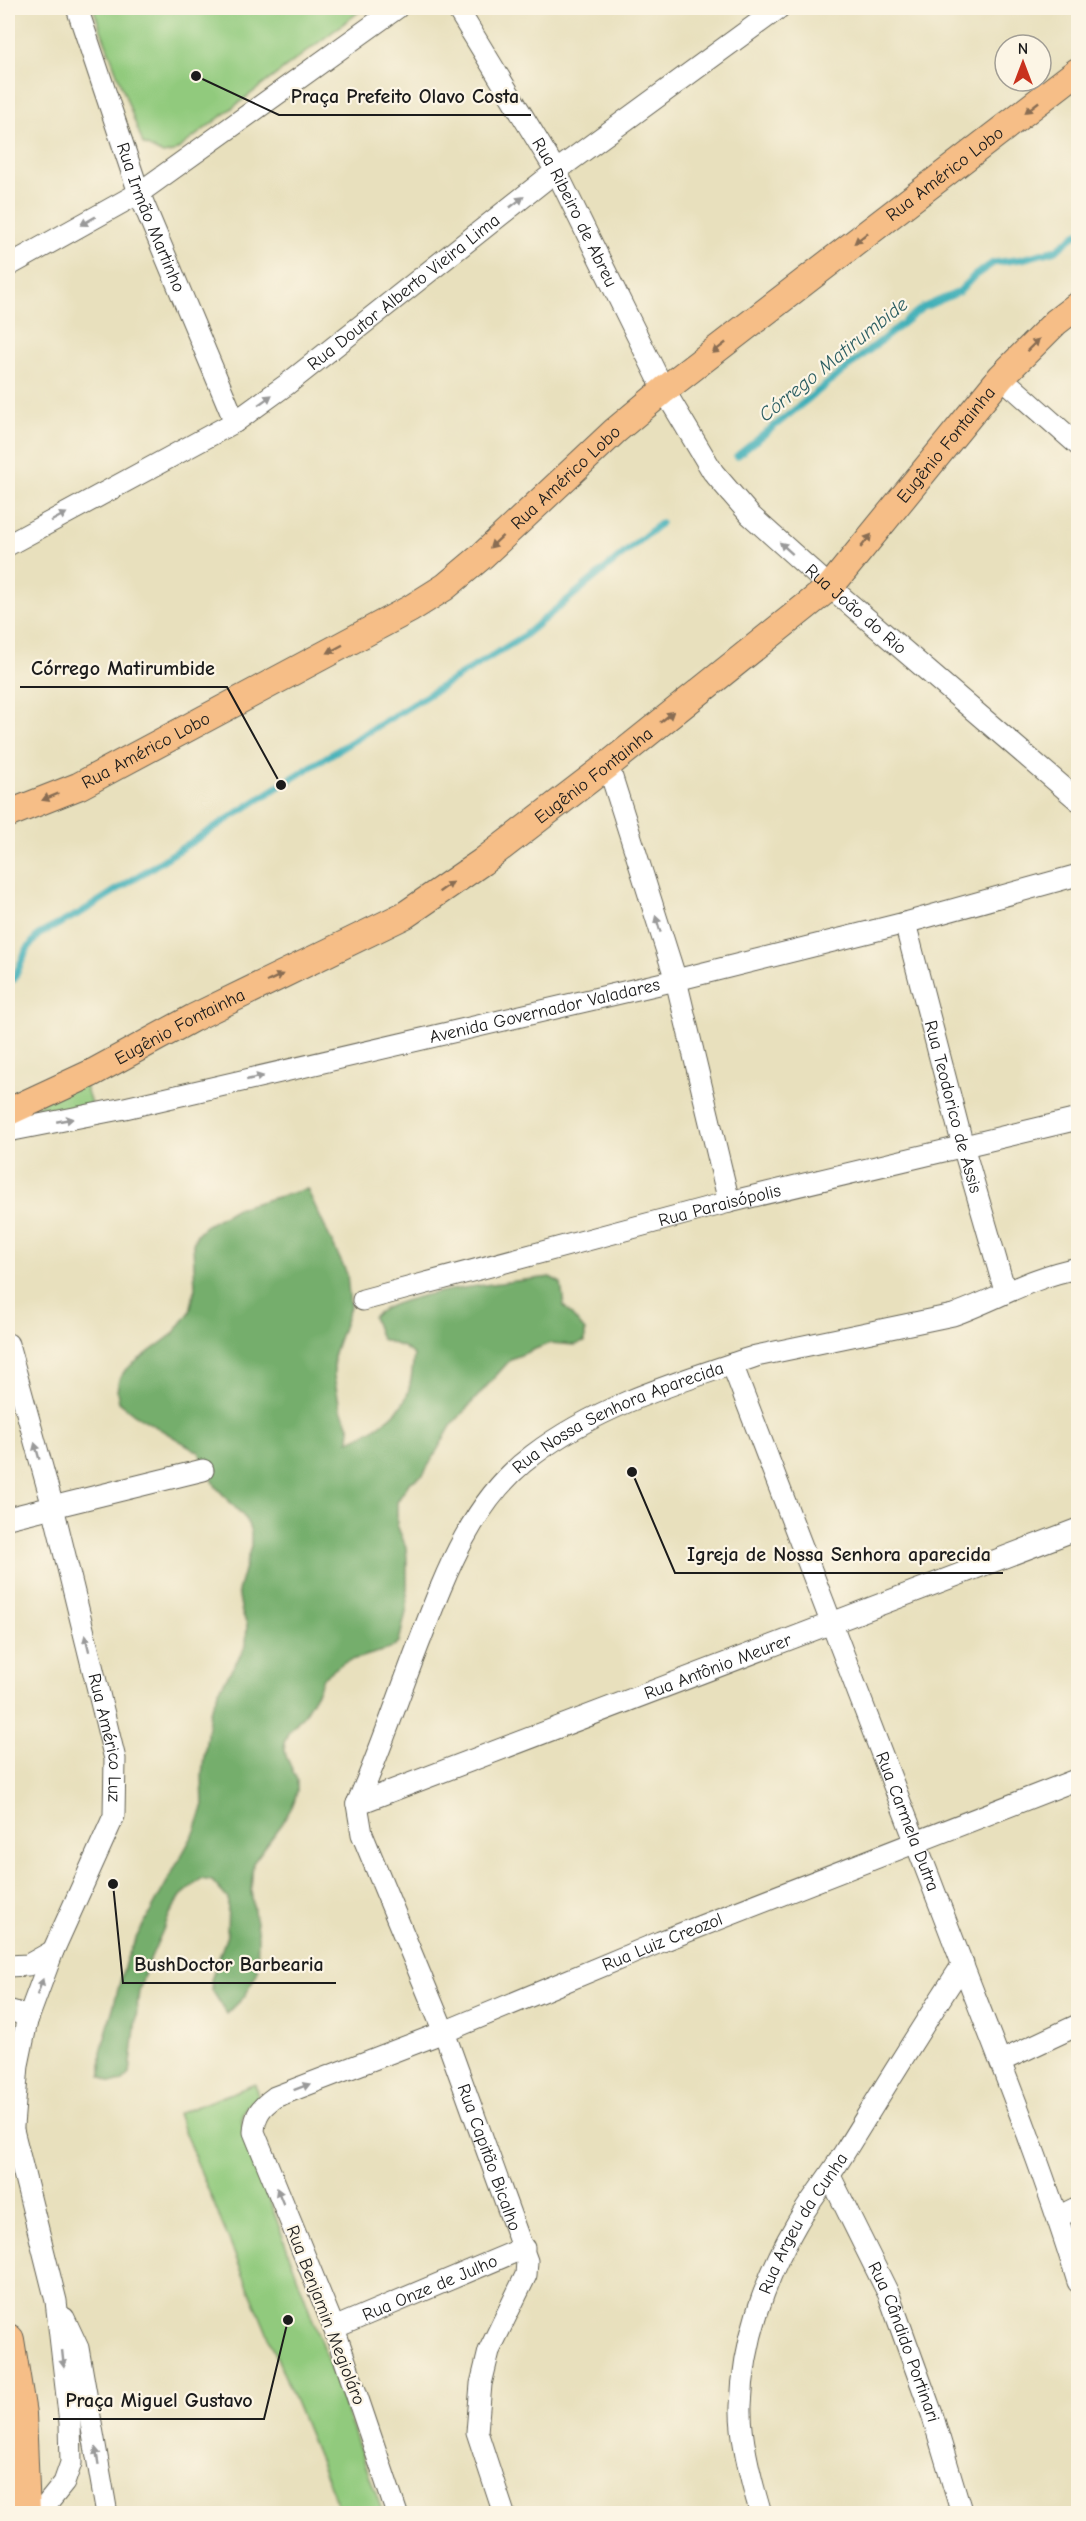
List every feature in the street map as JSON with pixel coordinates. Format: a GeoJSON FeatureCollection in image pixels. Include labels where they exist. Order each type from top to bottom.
{"type":"FeatureCollection","features":[{"type":"Feature","properties":{"kind":"highway"},"geometry":{"type":"LineString","coordinates":[[8,2340],[20,2414],[24,2514]]}},
{"type":"Feature","properties":{"kind":"main road","name":"Rua Américo Lobo"},"geometry":{"type":"LineString","coordinates":[[8,814],[79,786],[410,609],[445,587],[615,431],[664,390],[1078,71]]}},
{"type":"Feature","properties":{"kind":"main road","name":"Eugênio Fontainha"},"geometry":{"type":"LineString","coordinates":[[8,1112],[92,1072],[193,1018],[405,915],[482,862],[608,765],[830,587],[1001,377],[1056,322],[1078,305]]}},
{"type":"Feature","properties":{"kind":"street","name":"Rua Irmão Martinho"},"geometry":{"type":"LineString","coordinates":[[77,8],[139,193],[235,423]]}},
{"type":"Feature","properties":{"kind":"street"},"geometry":{"type":"LineString","coordinates":[[8,266],[139,193],[397,8]]}},
{"type":"Feature","properties":{"kind":"street","name":"Rua Ribeiro de Abreu"},"geometry":{"type":"LineString","coordinates":[[457,8],[556,171],[664,390]]}},
{"type":"Feature","properties":{"kind":"street","name":"Rua Doutor Alberto Vieira Lima"},"geometry":{"type":"LineString","coordinates":[[8,545],[235,423],[556,171],[779,8]]}},
{"type":"Feature","properties":{"kind":"street"},"geometry":{"type":"LineString","coordinates":[[1001,377],[1078,445]]}},
{"type":"Feature","properties":{"kind":"street","name":"Rua João do Rio"},"geometry":{"type":"LineString","coordinates":[[664,390],[713,472],[750,515],[830,587],[1078,800]]}},
{"type":"Feature","properties":{"kind":"street"},"geometry":{"type":"LineString","coordinates":[[608,765],[675,980],[729,1202]]}},
{"type":"Feature","properties":{"kind":"street","name":"Avenida Governador Valadares"},"geometry":{"type":"LineString","coordinates":[[8,1131],[125,1108],[675,980],[905,923],[1078,875]]}},
{"type":"Feature","properties":{"kind":"street","name":"Rua Teodorico de Assis"},"geometry":{"type":"LineString","coordinates":[[905,923],[963,1146],[1005,1291]]}},
{"type":"Feature","properties":{"kind":"street","name":"Rua Paraisópolis"},"geometry":{"type":"LineString","coordinates":[[363,1300],[729,1202],[1078,1119]]}},
{"type":"Feature","properties":{"kind":"street","name":"Rua Nossa Senhora Aparecida"},"geometry":{"type":"LineString","coordinates":[[357,1804],[455,1556],[483,1507],[503,1481],[531,1456],[560,1435],[594,1416],[631,1400],[732,1364],[756,1356],[953,1315],[982,1305],[1005,1291],[1049,1274],[1078,1268]]}},
{"type":"Feature","properties":{"kind":"street","name":"Rua Américo Luz"},"geometry":{"type":"LineString","coordinates":[[8,1344],[53,1507],[116,1759],[114,1816],[53,1951],[27,2021],[10,2117],[57,2301]]}},
{"type":"Feature","properties":{"kind":"street","name":"Rua Carmela Dutra"},"geometry":{"type":"LineString","coordinates":[[732,1364],[830,1623],[1001,2061],[1058,2217],[1078,2282]]}},
{"type":"Feature","properties":{"kind":"street"},"geometry":{"type":"LineString","coordinates":[[8,1518],[202,1470]]}},
{"type":"Feature","properties":{"kind":"street","name":"Rua Antônio Meurer"},"geometry":{"type":"LineString","coordinates":[[357,1804],[1078,1529]]}},
{"type":"Feature","properties":{"kind":"street","name":"Rua Luiz Creozol"},"geometry":{"type":"LineString","coordinates":[[255,2118],[261,2108],[275,2097],[444,2032],[660,1942],[1078,1779]]}},
{"type":"Feature","properties":{"kind":"street","name":"Rua Capitão Bicalho"},"geometry":{"type":"LineString","coordinates":[[357,1804],[362,1834],[444,2032],[527,2261],[526,2275],[489,2351],[481,2384],[477,2432],[504,2514]]}},
{"type":"Feature","properties":{"kind":"street"},"geometry":{"type":"LineString","coordinates":[[8,1966],[28,1965],[53,1951]]}},
{"type":"Feature","properties":{"kind":"street","name":"Rua Argeu da Cunha"},"geometry":{"type":"LineString","coordinates":[[761,2514],[750,2477],[741,2409],[746,2354],[765,2287],[796,2225],[830,2176],[920,2028],[963,1964]]}},
{"type":"Feature","properties":{"kind":"street"},"geometry":{"type":"LineString","coordinates":[[8,2010],[22,2014],[27,2021]]}},
{"type":"Feature","properties":{"kind":"street"},"geometry":{"type":"LineString","coordinates":[[1001,2061],[1078,2025]]}},
{"type":"Feature","properties":{"kind":"street","name":"Rua Benjamin Megioláro"},"geometry":{"type":"LineString","coordinates":[[255,2118],[254,2132],[333,2328],[398,2514]]}},
{"type":"Feature","properties":{"kind":"street","name":"Rua Cândido Portinari"},"geometry":{"type":"LineString","coordinates":[[830,2176],[889,2295],[932,2414],[962,2514]]}},
{"type":"Feature","properties":{"kind":"street"},"geometry":{"type":"LineString","coordinates":[[1058,2217],[1078,2207]]}},
{"type":"Feature","properties":{"kind":"street","name":"Rua Onze de Julho"},"geometry":{"type":"LineString","coordinates":[[333,2328],[524,2248]]}},
{"type":"Feature","properties":{"kind":"street"},"geometry":{"type":"LineString","coordinates":[[39,2514],[63,2483],[70,2463],[70,2423],[57,2301]]}},
{"type":"Feature","properties":{"kind":"street"},"geometry":{"type":"LineString","coordinates":[[57,2301],[78,2348],[107,2514]]}},
{"type":"Feature","properties":{"kind":"green space"},"geometry":{"type":"Polygon","coordinates":[[[93,8],[364,8],[174,152],[163,154],[143,144],[93,8]]]}},
{"type":"Feature","properties":{"kind":"green space"},"geometry":{"type":"Polygon","coordinates":[[[81,1074],[97,1122],[8,1128],[81,1074]]]}},
{"type":"Feature","properties":{"kind":"green space"},"geometry":{"type":"Polygon","coordinates":[[[307,1189],[347,1274],[350,1307],[334,1353],[334,1376],[340,1408],[350,1428],[349,1441],[365,1434],[396,1412],[410,1388],[414,1355],[403,1347],[381,1339],[373,1317],[386,1308],[405,1300],[456,1289],[550,1277],[561,1283],[564,1306],[585,1331],[585,1342],[574,1345],[550,1343],[511,1359],[451,1426],[423,1475],[409,1483],[397,1502],[397,1525],[406,1547],[407,1559],[407,1608],[399,1642],[390,1649],[344,1662],[323,1678],[304,1714],[288,1733],[284,1743],[286,1756],[297,1780],[297,1791],[294,1803],[282,1824],[253,1863],[251,1891],[258,1936],[257,1973],[245,1996],[227,2014],[212,1990],[211,1980],[227,1935],[228,1899],[212,1881],[201,1879],[181,1896],[171,1912],[147,1966],[139,1991],[130,2074],[122,2082],[110,2082],[101,2076],[101,2052],[126,1960],[195,1831],[203,1808],[202,1774],[210,1711],[219,1690],[246,1646],[247,1624],[242,1613],[238,1591],[251,1546],[251,1532],[246,1519],[216,1487],[199,1452],[134,1414],[119,1402],[117,1391],[119,1379],[126,1369],[173,1334],[190,1312],[195,1288],[193,1244],[197,1234],[205,1226],[237,1208],[307,1189]]]}},
{"type":"Feature","properties":{"kind":"green space"},"geometry":{"type":"Polygon","coordinates":[[[255,2084],[258,2097],[244,2109],[243,2127],[383,2513],[341,2513],[177,2114],[255,2084]]]}},
{"type":"Feature","properties":{"kind":"waterway","name":"Córrego Matirumbide"},"geometry":{"type":"LineString","coordinates":[[737,456],[922,308],[959,292],[974,276],[993,263],[1022,259],[1056,250],[1078,233]]}},
{"type":"Feature","properties":{"kind":"waterway","name":"Córrego Matirumbide"},"geometry":{"type":"LineString","coordinates":[[14,979],[26,951],[38,935],[82,912],[281,785],[521,638],[661,523]]}},
{"type":"Feature","properties":{"kind":"place","name":"Praça Prefeito Olavo Costa"},"geometry":{"type":"Point","coordinates":[196,76]}},
{"type":"Feature","properties":{"kind":"place","name":"Córrego Matirumbide"},"geometry":{"type":"Point","coordinates":[281,785]}},
{"type":"Feature","properties":{"kind":"place","name":"Igreja de Nossa Senhora aparecida"},"geometry":{"type":"Point","coordinates":[632,1472]}},
{"type":"Feature","properties":{"kind":"place","name":"BushDoctor Barbearia"},"geometry":{"type":"Point","coordinates":[113,1884]}},
{"type":"Feature","properties":{"kind":"place","name":"Praça Miguel Gustavo"},"geometry":{"type":"Point","coordinates":[288,2320]}}]}
